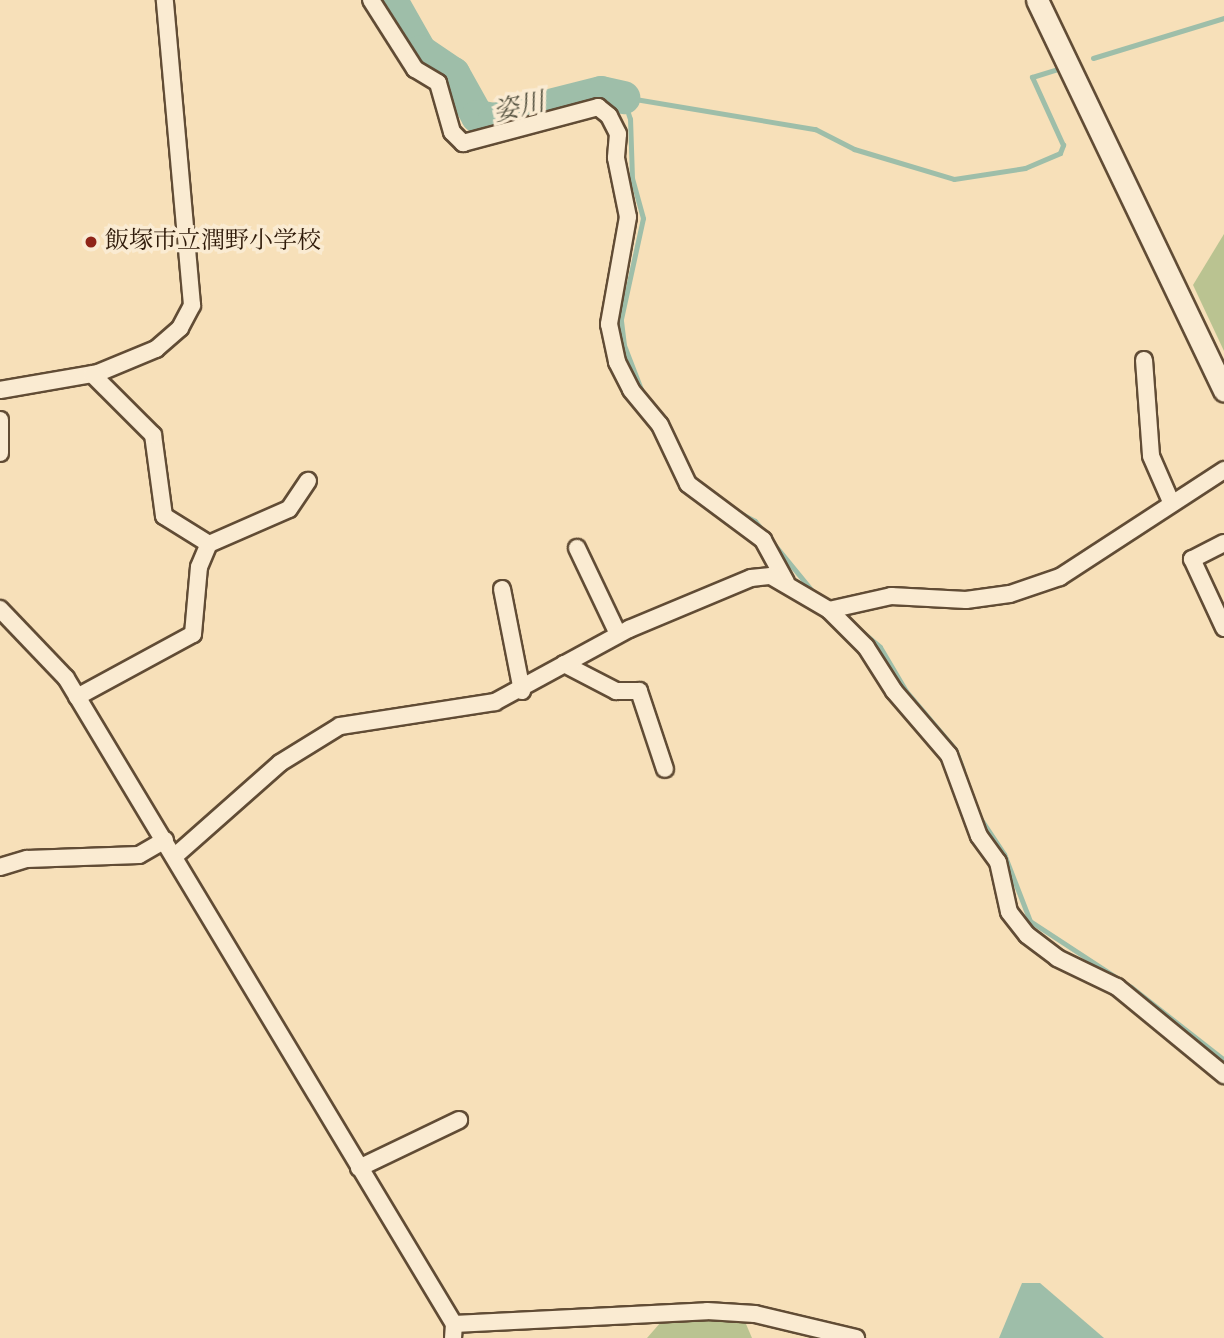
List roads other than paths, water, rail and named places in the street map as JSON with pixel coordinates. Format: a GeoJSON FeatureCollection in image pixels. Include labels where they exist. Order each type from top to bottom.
{"type":"FeatureCollection","features":[{"type":"Feature","properties":{"kind":"street"},"geometry":{"type":"LineString","coordinates":[[0,390],[92,374],[156,349],[180,328],[192,305],[165,0]]}},
{"type":"Feature","properties":{"kind":"street"},"geometry":{"type":"LineString","coordinates":[[371,0],[415,69],[438,83],[452,132],[463,143],[598,107],[609,116],[618,134],[617,158],[628,217],[609,324],[617,362],[631,390],[660,425],[688,484],[763,540],[786,582]]}},
{"type":"Feature","properties":{"kind":"street"},"geometry":{"type":"LineString","coordinates":[[1037,0],[1224,391]]}},
{"type":"Feature","properties":{"kind":"street"},"geometry":{"type":"LineString","coordinates":[[1144,360],[1151,456],[1172,504]]}},
{"type":"Feature","properties":{"kind":"street"},"geometry":{"type":"LineString","coordinates":[[92,374],[153,435],[164,516],[209,544]]}},
{"type":"Feature","properties":{"kind":"street"},"geometry":{"type":"LineString","coordinates":[[0,420],[0,453]]}},
{"type":"Feature","properties":{"kind":"street"},"geometry":{"type":"LineString","coordinates":[[829,610],[891,596],[966,600],[1010,594],[1060,577],[1224,470]]}},
{"type":"Feature","properties":{"kind":"street"},"geometry":{"type":"LineString","coordinates":[[77,697],[193,634],[199,567],[209,544],[289,509],[308,481]]}},
{"type":"Feature","properties":{"kind":"street"},"geometry":{"type":"LineString","coordinates":[[1224,543],[1192,559],[1224,628]]}},
{"type":"Feature","properties":{"kind":"street"},"geometry":{"type":"LineString","coordinates":[[577,548],[618,634]]}},
{"type":"Feature","properties":{"kind":"street"},"geometry":{"type":"LineString","coordinates":[[175,856],[279,763],[340,726],[495,702],[522,691],[618,634],[751,578],[786,582],[829,610],[866,647],[894,691],[949,755],[979,836],[998,862],[1009,912],[1027,936],[1057,958],[1117,987],[1224,1075]]}},
{"type":"Feature","properties":{"kind":"street"},"geometry":{"type":"LineString","coordinates":[[502,589],[522,691]]}},
{"type":"Feature","properties":{"kind":"street"},"geometry":{"type":"LineString","coordinates":[[0,610],[47,653],[77,697],[175,856],[453,1331],[708,1311],[755,1314],[856,1338]]}},
{"type":"Feature","properties":{"kind":"street"},"geometry":{"type":"LineString","coordinates":[[564,664],[616,691],[639,691],[665,769]]}},
{"type":"Feature","properties":{"kind":"street"},"geometry":{"type":"LineString","coordinates":[[0,867],[27,859],[139,855],[165,840]]}},
{"type":"Feature","properties":{"kind":"street"},"geometry":{"type":"LineString","coordinates":[[359,1168],[459,1120]]}},
{"type":"Feature","properties":{"kind":"waterway","name":"姿川"},"geometry":{"type":"LineString","coordinates":[[391,0],[420,51],[453,73],[477,116],[494,119],[601,92],[623,97]]}},
{"type":"Feature","properties":{"kind":"waterway"},"geometry":{"type":"LineString","coordinates":[[1093,58],[1224,18]]}},
{"type":"Feature","properties":{"kind":"waterway"},"geometry":{"type":"LineString","coordinates":[[642,392],[624,345],[621,319],[643,218],[632,178],[630,119],[623,97],[815,129],[854,149],[954,179],[1025,168],[1060,153],[1063,145],[1032,77],[1055,70]]}},
{"type":"Feature","properties":{"kind":"waterway"},"geometry":{"type":"LineString","coordinates":[[653,405],[677,444]]}},
{"type":"Feature","properties":{"kind":"waterway"},"geometry":{"type":"LineString","coordinates":[[738,512],[755,521],[814,593]]}},
{"type":"Feature","properties":{"kind":"waterway"},"geometry":{"type":"LineString","coordinates":[[860,630],[880,647],[906,691],[955,749],[963,770]]}},
{"type":"Feature","properties":{"kind":"waterway"},"geometry":{"type":"LineString","coordinates":[[978,815],[1004,854],[1030,921],[1131,987],[1224,1060]]}},
{"type":"Feature","properties":{"kind":"place","name":"飯塚市立潤野小学校"},"geometry":{"type":"Point","coordinates":[91,242]}}]}
